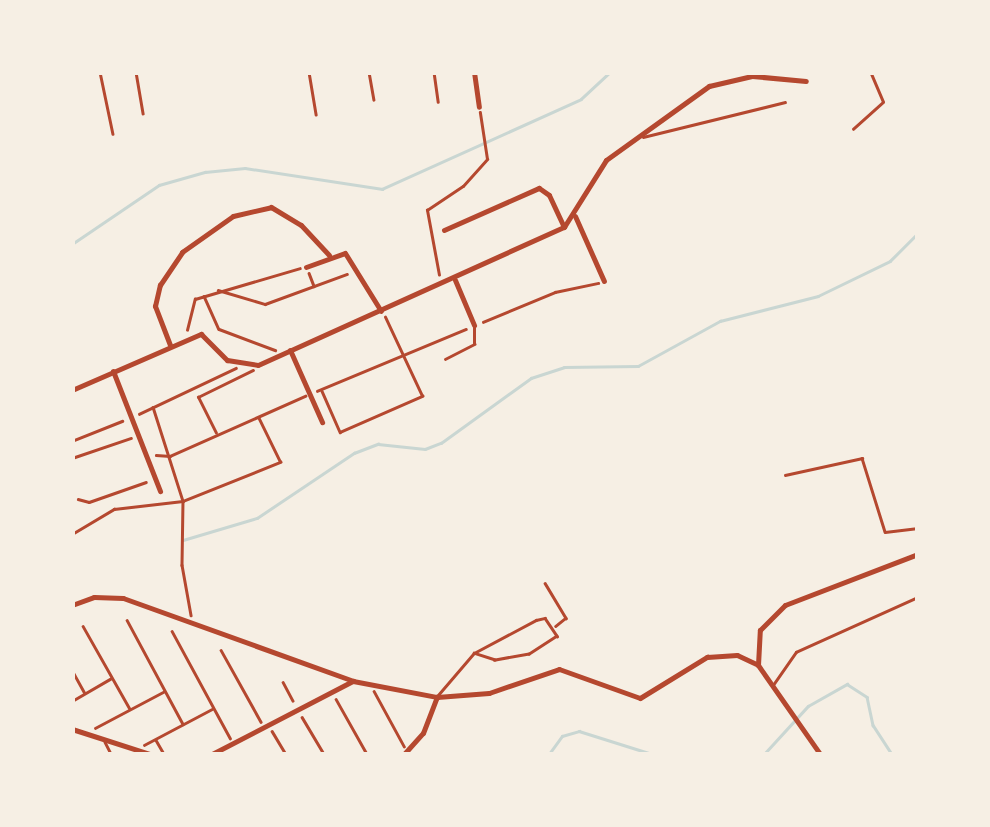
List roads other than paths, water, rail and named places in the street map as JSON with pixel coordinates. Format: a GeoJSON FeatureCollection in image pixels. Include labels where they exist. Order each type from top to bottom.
{"type":"FeatureCollection","features":[{"type":"Feature","properties":{"kind":"street"},"geometry":{"type":"LineString","coordinates":[[474,72],[480,106]]}},
{"type":"Feature","properties":{"kind":"street"},"geometry":{"type":"LineString","coordinates":[[72,390],[201,334],[227,360],[258,365],[564,228],[575,216],[606,160],[632,138],[721,81],[806,81]]}},
{"type":"Feature","properties":{"kind":"street"},"geometry":{"type":"LineString","coordinates":[[444,230],[539,188],[550,195],[564,228]]}},
{"type":"Feature","properties":{"kind":"street"},"geometry":{"type":"LineString","coordinates":[[170,346],[155,306],[160,285],[182,252],[233,216],[272,206],[302,225],[329,255]]}},
{"type":"Feature","properties":{"kind":"street"},"geometry":{"type":"LineString","coordinates":[[575,216],[604,281]]}},
{"type":"Feature","properties":{"kind":"street"},"geometry":{"type":"LineString","coordinates":[[306,267],[329,255],[346,253],[360,269],[382,312]]}},
{"type":"Feature","properties":{"kind":"street"},"geometry":{"type":"LineString","coordinates":[[455,280],[474,326]]}},
{"type":"Feature","properties":{"kind":"street"},"geometry":{"type":"LineString","coordinates":[[286,352],[322,422]]}},
{"type":"Feature","properties":{"kind":"street"},"geometry":{"type":"LineString","coordinates":[[113,372],[160,490]]}},
{"type":"Feature","properties":{"kind":"street"},"geometry":{"type":"LineString","coordinates":[[758,666],[760,630],[785,605],[918,554]]}},
{"type":"Feature","properties":{"kind":"street"},"geometry":{"type":"LineString","coordinates":[[72,605],[109,596],[353,681],[437,697],[490,693],[560,669],[640,698],[707,657],[736,655],[758,666],[820,754]]}},
{"type":"Feature","properties":{"kind":"street"},"geometry":{"type":"LineString","coordinates":[[212,754],[353,681]]}},
{"type":"Feature","properties":{"kind":"street"},"geometry":{"type":"LineString","coordinates":[[405,753],[423,733],[437,697]]}},
{"type":"Feature","properties":{"kind":"street"},"geometry":{"type":"LineString","coordinates":[[72,729],[150,754]]}},
{"type":"Feature","properties":{"kind":"lane"},"geometry":{"type":"LineString","coordinates":[[100,72],[113,134]]}},
{"type":"Feature","properties":{"kind":"lane"},"geometry":{"type":"LineString","coordinates":[[136,72],[143,113]]}},
{"type":"Feature","properties":{"kind":"lane"},"geometry":{"type":"LineString","coordinates":[[309,72],[316,114]]}},
{"type":"Feature","properties":{"kind":"lane"},"geometry":{"type":"LineString","coordinates":[[370,72],[374,100]]}},
{"type":"Feature","properties":{"kind":"lane"},"geometry":{"type":"LineString","coordinates":[[434,72],[438,102]]}},
{"type":"Feature","properties":{"kind":"lane"},"geometry":{"type":"LineString","coordinates":[[853,130],[883,102],[870,72]]}},
{"type":"Feature","properties":{"kind":"lane"},"geometry":{"type":"LineString","coordinates":[[632,138],[693,129],[750,106],[785,102]]}},
{"type":"Feature","properties":{"kind":"lane"},"geometry":{"type":"LineString","coordinates":[[444,359],[474,344],[474,326]]}},
{"type":"Feature","properties":{"kind":"lane"},"geometry":{"type":"LineString","coordinates":[[785,475],[862,458],[885,532],[918,528]]}},
{"type":"Feature","properties":{"kind":"lane"},"geometry":{"type":"LineString","coordinates":[[474,653],[495,660],[529,654],[552,643],[555,627],[566,618],[545,583]]}},
{"type":"Feature","properties":{"kind":"lane"},"geometry":{"type":"LineString","coordinates":[[772,686],[796,652],[918,597]]}},
{"type":"Feature","properties":{"kind":"lane"},"geometry":{"type":"LineString","coordinates":[[437,697],[474,653],[536,620],[555,627]]}},
{"type":"Feature","properties":{"kind":"lane"},"geometry":{"type":"LineString","coordinates":[[104,742],[111,754]]}},
{"type":"Feature","properties":{"kind":"waterway"},"geometry":{"type":"LineString","coordinates":[[72,244],[159,185],[205,172],[245,168],[382,189],[581,99],[610,72]]}},
{"type":"Feature","properties":{"kind":"waterway"},"geometry":{"type":"LineString","coordinates":[[183,540],[257,518],[354,453],[378,444],[425,449],[441,443],[531,378],[564,367],[638,366],[720,321],[818,296],[890,261],[918,233]]}},
{"type":"Feature","properties":{"kind":"waterway"},"geometry":{"type":"LineString","coordinates":[[764,754],[808,706],[847,684],[867,697],[873,725],[892,754]]}},
{"type":"Feature","properties":{"kind":"waterway"},"geometry":{"type":"LineString","coordinates":[[549,754],[562,736],[579,731],[652,754]]}}]}
